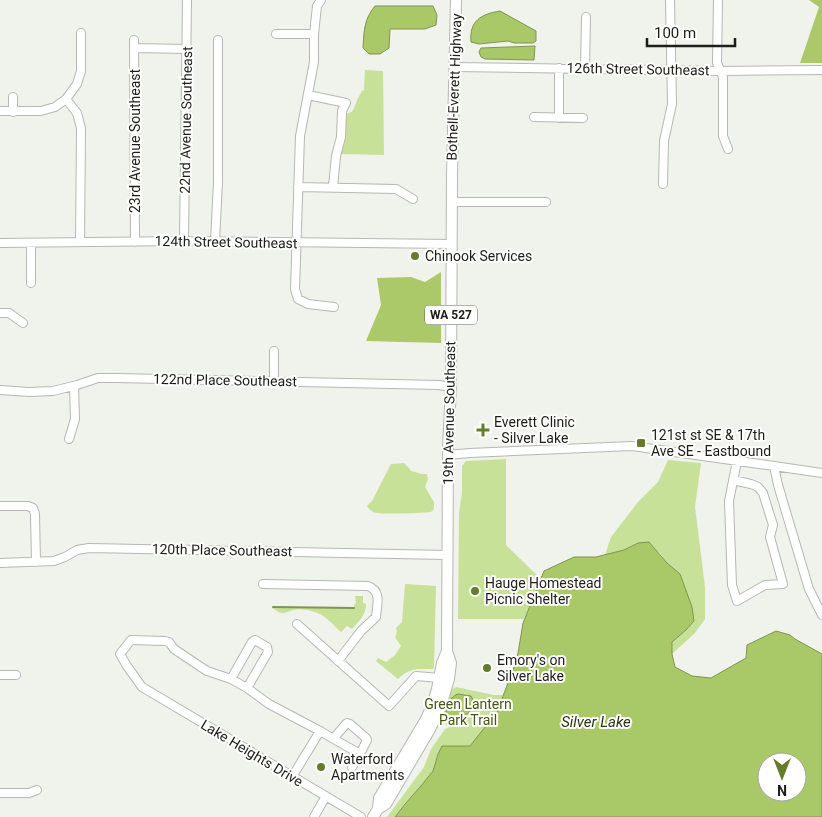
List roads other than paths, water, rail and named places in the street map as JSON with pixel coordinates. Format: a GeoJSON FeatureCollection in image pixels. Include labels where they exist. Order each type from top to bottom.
{"type":"FeatureCollection","features":[{"type":"Feature","properties":{"kind":"main road","name":"Bothell-Everett Highway"},"geometry":{"type":"LineString","coordinates":[[452,175],[456,0]]}},
{"type":"Feature","properties":{"kind":"main road","name":"19th Avenue Southeast"},"geometry":{"type":"LineString","coordinates":[[376,813],[386,804],[440,709],[449,678],[451,663],[447,651],[447,555],[451,387],[452,175]]}},
{"type":"Feature","properties":{"kind":"main road","name":"19th Avenue Southeast"},"geometry":{"type":"LineString","coordinates":[[376,813],[379,798],[426,719],[433,703],[442,663],[447,651]]}},
{"type":"Feature","properties":{"kind":"street","name":"22nd Avenue Southeast"},"geometry":{"type":"LineString","coordinates":[[184,241],[187,0]]}},
{"type":"Feature","properties":{"kind":"street"},"geometry":{"type":"LineString","coordinates":[[321,0],[317,6],[314,62],[300,136],[295,289],[298,299],[308,304],[334,307]]}},
{"type":"Feature","properties":{"kind":"street"},"geometry":{"type":"LineString","coordinates":[[663,184],[664,141],[672,104],[670,0]]}},
{"type":"Feature","properties":{"kind":"street"},"geometry":{"type":"LineString","coordinates":[[718,0],[717,63],[724,77],[723,136],[728,149]]}},
{"type":"Feature","properties":{"kind":"street"},"geometry":{"type":"LineString","coordinates":[[585,68],[586,17]]}},
{"type":"Feature","properties":{"kind":"street"},"geometry":{"type":"LineString","coordinates":[[0,111],[41,111],[55,107],[66,99],[77,84],[81,71],[81,32]]}},
{"type":"Feature","properties":{"kind":"street"},"geometry":{"type":"LineString","coordinates":[[276,34],[314,34]]}},
{"type":"Feature","properties":{"kind":"street"},"geometry":{"type":"LineString","coordinates":[[216,241],[218,40]]}},
{"type":"Feature","properties":{"kind":"street","name":"23rd Avenue Southeast"},"geometry":{"type":"LineString","coordinates":[[135,242],[134,44],[186,49]]}},
{"type":"Feature","properties":{"kind":"street","name":"126th Street Southeast"},"geometry":{"type":"LineString","coordinates":[[454,67],[822,70]]}},
{"type":"Feature","properties":{"kind":"street"},"geometry":{"type":"LineString","coordinates":[[558,118],[559,68]]}},
{"type":"Feature","properties":{"kind":"street"},"geometry":{"type":"LineString","coordinates":[[308,96],[346,103],[342,111],[341,137],[336,156],[333,188]]}},
{"type":"Feature","properties":{"kind":"street"},"geometry":{"type":"LineString","coordinates":[[13,97],[13,112]]}},
{"type":"Feature","properties":{"kind":"street"},"geometry":{"type":"LineString","coordinates":[[66,99],[77,113],[81,128],[80,242]]}},
{"type":"Feature","properties":{"kind":"street"},"geometry":{"type":"LineString","coordinates":[[534,117],[583,118]]}},
{"type":"Feature","properties":{"kind":"street"},"geometry":{"type":"LineString","coordinates":[[298,187],[396,188],[413,199]]}},
{"type":"Feature","properties":{"kind":"street"},"geometry":{"type":"LineString","coordinates":[[452,202],[546,202]]}},
{"type":"Feature","properties":{"kind":"street","name":"124th Street Southeast"},"geometry":{"type":"LineString","coordinates":[[0,243],[216,241],[452,244]]}},
{"type":"Feature","properties":{"kind":"street"},"geometry":{"type":"LineString","coordinates":[[31,282],[32,243]]}},
{"type":"Feature","properties":{"kind":"street"},"geometry":{"type":"LineString","coordinates":[[0,313],[10,313],[23,323]]}},
{"type":"Feature","properties":{"kind":"street"},"geometry":{"type":"LineString","coordinates":[[274,351],[274,381]]}},
{"type":"Feature","properties":{"kind":"street","name":"122nd Place Southeast"},"geometry":{"type":"LineString","coordinates":[[0,390],[53,391],[98,378],[439,385],[451,387]]}},
{"type":"Feature","properties":{"kind":"street"},"geometry":{"type":"LineString","coordinates":[[69,439],[75,419],[74,386]]}},
{"type":"Feature","properties":{"kind":"street"},"geometry":{"type":"LineString","coordinates":[[448,455],[632,446],[822,473]]}},
{"type":"Feature","properties":{"kind":"street"},"geometry":{"type":"LineString","coordinates":[[733,480],[751,484],[763,493],[773,525],[770,537],[783,584],[765,585],[737,601],[731,576],[729,501],[733,480],[737,461]]}},
{"type":"Feature","properties":{"kind":"street"},"geometry":{"type":"LineString","coordinates":[[774,466],[809,590],[822,615]]}},
{"type":"Feature","properties":{"kind":"street"},"geometry":{"type":"LineString","coordinates":[[0,506],[28,506],[33,508],[35,514],[36,562]]}},
{"type":"Feature","properties":{"kind":"street","name":"120th Place Southeast"},"geometry":{"type":"LineString","coordinates":[[0,563],[54,561],[77,550],[89,548],[447,555]]}},
{"type":"Feature","properties":{"kind":"street"},"geometry":{"type":"LineString","coordinates":[[263,584],[368,586],[374,588],[378,593],[376,617],[361,631],[338,661]]}},
{"type":"Feature","properties":{"kind":"street"},"geometry":{"type":"LineString","coordinates":[[296,624],[389,706],[416,676],[440,678]]}},
{"type":"Feature","properties":{"kind":"street","name":"Lake Heights Drive"},"geometry":{"type":"LineString","coordinates":[[231,679],[207,671],[174,649],[165,640],[131,640],[120,654],[142,688],[362,817]]}},
{"type":"Feature","properties":{"kind":"street"},"geometry":{"type":"LineString","coordinates":[[247,688],[268,652],[267,647],[255,640],[252,642],[231,679],[269,704],[334,738],[360,754]]}},
{"type":"Feature","properties":{"kind":"street"},"geometry":{"type":"LineString","coordinates":[[0,675],[16,675]]}},
{"type":"Feature","properties":{"kind":"street"},"geometry":{"type":"LineString","coordinates":[[334,738],[347,723],[366,738],[367,742],[352,767]]}},
{"type":"Feature","properties":{"kind":"street"},"geometry":{"type":"LineString","coordinates":[[292,776],[320,731]]}},
{"type":"Feature","properties":{"kind":"street"},"geometry":{"type":"LineString","coordinates":[[0,793],[29,793],[37,790]]}},
{"type":"Feature","properties":{"kind":"street"},"geometry":{"type":"LineString","coordinates":[[314,817],[326,796]]}},
{"type":"Feature","properties":{"kind":"water"},"geometry":{"type":"Polygon","coordinates":[[[375,6],[433,6],[437,15],[436,25],[425,29],[390,29],[389,48],[380,54],[369,54],[363,48],[364,31],[375,6]]]}},
{"type":"Feature","properties":{"kind":"water"},"geometry":{"type":"Polygon","coordinates":[[[500,11],[536,31],[536,41],[533,43],[514,43],[508,41],[479,44],[471,42],[474,24],[487,14],[500,11]]]}},
{"type":"Feature","properties":{"kind":"water"},"geometry":{"type":"Polygon","coordinates":[[[535,46],[534,60],[485,59],[481,57],[479,52],[481,48],[535,46]]]}},
{"type":"Feature","properties":{"kind":"water","name":"Silver Lake"},"geometry":{"type":"Polygon","coordinates":[[[649,542],[667,563],[680,574],[692,607],[694,621],[672,642],[672,654],[675,667],[692,676],[711,678],[746,658],[747,645],[776,631],[790,635],[822,654],[822,817],[395,817],[433,771],[442,746],[470,746],[497,712],[517,659],[523,623],[544,571],[574,557],[596,557],[624,550],[638,543],[649,542]]]}},
{"type":"Feature","properties":{"kind":"water"},"geometry":{"type":"Polygon","coordinates":[[[458,694],[471,696],[473,700],[470,710],[461,719],[446,719],[446,711],[450,709],[449,704],[454,696],[458,694]]]}},
{"type":"Feature","properties":{"kind":"waterway"},"geometry":{"type":"LineString","coordinates":[[273,607],[354,608]]}},
{"type":"Feature","properties":{"kind":"place","name":"Chinook Services"},"geometry":{"type":"Point","coordinates":[415,256]}},
{"type":"Feature","properties":{"kind":"place","name":"Everett Clinic - Silver Lake"},"geometry":{"type":"Point","coordinates":[483,430]}},
{"type":"Feature","properties":{"kind":"place","name":"121st st SE & 17th Ave SE - Eastbound"},"geometry":{"type":"Point","coordinates":[641,443]}},
{"type":"Feature","properties":{"kind":"place","name":"Hauge Homestead Picnic Shelter"},"geometry":{"type":"Point","coordinates":[475,591]}},
{"type":"Feature","properties":{"kind":"place","name":"Emory's on Silver Lake"},"geometry":{"type":"Point","coordinates":[487,668]}},
{"type":"Feature","properties":{"kind":"place","name":"Waterford Apartments"},"geometry":{"type":"Point","coordinates":[321,767]}},
{"type":"Feature","properties":{"kind":"park label","name":"Green Lantern Park Trail"},"geometry":{"type":"Point","coordinates":[468,712]}}]}
